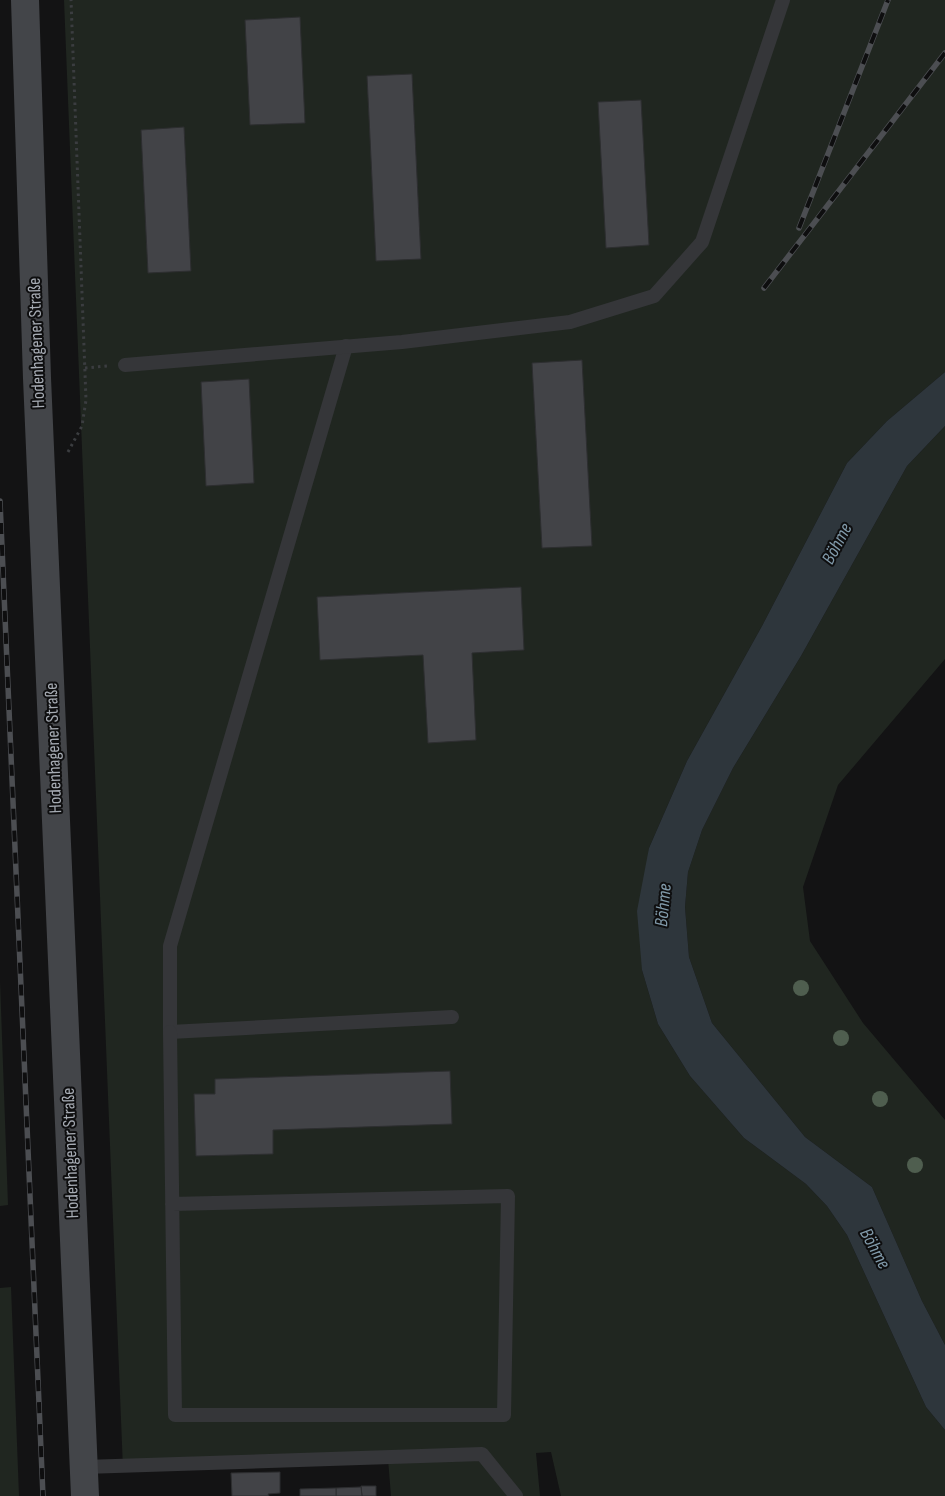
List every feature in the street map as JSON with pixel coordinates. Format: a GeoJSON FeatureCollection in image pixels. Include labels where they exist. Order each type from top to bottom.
{"type":"FeatureCollection","features":[{"type":"Feature","properties":{"kind":"main road","name":"Hodenhagener Straße"},"geometry":{"type":"LineString","coordinates":[[25,0],[36,369],[85,1496]]}},
{"type":"Feature","properties":{"kind":"lane"},"geometry":{"type":"LineString","coordinates":[[125,365],[346,346],[570,322],[654,296],[702,242],[783,0]]}},
{"type":"Feature","properties":{"kind":"lane"},"geometry":{"type":"LineString","coordinates":[[172,1204],[508,1196],[504,1415],[175,1415],[172,1204],[170,1032],[170,946],[346,346]]}},
{"type":"Feature","properties":{"kind":"lane"},"geometry":{"type":"LineString","coordinates":[[170,1032],[452,1017]]}},
{"type":"Feature","properties":{"kind":"lane"},"geometry":{"type":"LineString","coordinates":[[84,1467],[482,1454],[516,1496]]}},
{"type":"Feature","properties":{"kind":"path"},"geometry":{"type":"LineString","coordinates":[[67,454],[82,426],[86,400],[70,0]]}},
{"type":"Feature","properties":{"kind":"shaded area"},"geometry":{"type":"Polygon","coordinates":[[[64,0],[945,0],[945,372],[887,421],[847,463],[762,626],[687,761],[649,848],[642,970],[658,1024],[690,1076],[744,1138],[806,1184],[827,1206],[847,1235],[926,1407],[945,1430],[945,1496],[561,1496],[551,1452],[536,1453],[540,1496],[391,1496],[388,1459],[123,1469],[64,0]]]}},
{"type":"Feature","properties":{"kind":"shaded area"},"geometry":{"type":"Polygon","coordinates":[[[945,426],[945,659],[838,785],[803,887],[810,941],[863,1023],[945,1120],[945,1345],[922,1301],[872,1187],[805,1137],[712,1023],[689,957],[685,907],[688,872],[702,830],[733,768],[801,656],[907,466],[945,426]]]}},
{"type":"Feature","properties":{"kind":"shaded area"},"geometry":{"type":"Polygon","coordinates":[[[0,981],[8,1205],[0,1206],[0,981]]]}},
{"type":"Feature","properties":{"kind":"shaded area"},"geometry":{"type":"Polygon","coordinates":[[[11,1287],[19,1496],[0,1496],[0,1288],[11,1287]]]}},
{"type":"Feature","properties":{"kind":"water","name":"Böhme"},"geometry":{"type":"Polygon","coordinates":[[[945,372],[945,426],[907,466],[801,656],[733,768],[702,830],[688,872],[685,907],[689,957],[712,1023],[805,1137],[872,1187],[922,1301],[945,1345],[945,1430],[926,1407],[847,1235],[827,1206],[806,1184],[744,1138],[690,1076],[658,1024],[642,970],[637,911],[649,848],[687,761],[762,626],[847,463],[887,421],[945,372]]]}},
{"type":"Feature","properties":{"kind":"building"},"geometry":{"type":"Polygon","coordinates":[[[300,17],[305,123],[250,125],[245,20],[300,17]]]}},
{"type":"Feature","properties":{"kind":"building"},"geometry":{"type":"Polygon","coordinates":[[[412,74],[421,259],[376,261],[367,76],[412,74]]]}},
{"type":"Feature","properties":{"kind":"building"},"geometry":{"type":"Polygon","coordinates":[[[641,100],[649,245],[606,248],[598,102],[641,100]]]}},
{"type":"Feature","properties":{"kind":"building"},"geometry":{"type":"Polygon","coordinates":[[[184,127],[191,271],[148,273],[141,130],[184,127]]]}},
{"type":"Feature","properties":{"kind":"building"},"geometry":{"type":"Polygon","coordinates":[[[582,360],[592,546],[542,548],[532,363],[582,360]]]}},
{"type":"Feature","properties":{"kind":"building"},"geometry":{"type":"Polygon","coordinates":[[[249,379],[254,483],[206,486],[201,382],[249,379]]]}},
{"type":"Feature","properties":{"kind":"building"},"geometry":{"type":"Polygon","coordinates":[[[521,587],[524,650],[472,653],[476,740],[428,743],[423,655],[320,660],[317,597],[521,587]]]}},
{"type":"Feature","properties":{"kind":"building"},"geometry":{"type":"Polygon","coordinates":[[[450,1071],[452,1124],[273,1130],[273,1154],[196,1156],[194,1094],[215,1094],[215,1079],[450,1071]]]}},
{"type":"Feature","properties":{"kind":"building"},"geometry":{"type":"Polygon","coordinates":[[[280,1472],[280,1493],[268,1494],[269,1496],[232,1496],[231,1473],[280,1472]]]}},
{"type":"Feature","properties":{"kind":"building"},"geometry":{"type":"Polygon","coordinates":[[[361,1486],[376,1486],[376,1496],[362,1496],[361,1486]]]}},
{"type":"Feature","properties":{"kind":"building"},"geometry":{"type":"Polygon","coordinates":[[[361,1487],[362,1496],[336,1496],[336,1488],[361,1487]]]}},
{"type":"Feature","properties":{"kind":"building"},"geometry":{"type":"Polygon","coordinates":[[[336,1488],[336,1496],[300,1496],[300,1489],[336,1488]]]}},
{"type":"Feature","properties":{"kind":"railway"},"geometry":{"type":"LineString","coordinates":[[799,228],[888,0]]}},
{"type":"Feature","properties":{"kind":"railway"},"geometry":{"type":"LineString","coordinates":[[764,288],[945,53]]}},
{"type":"Feature","properties":{"kind":"railway"},"geometry":{"type":"LineString","coordinates":[[0,501],[43,1496]]}}]}
